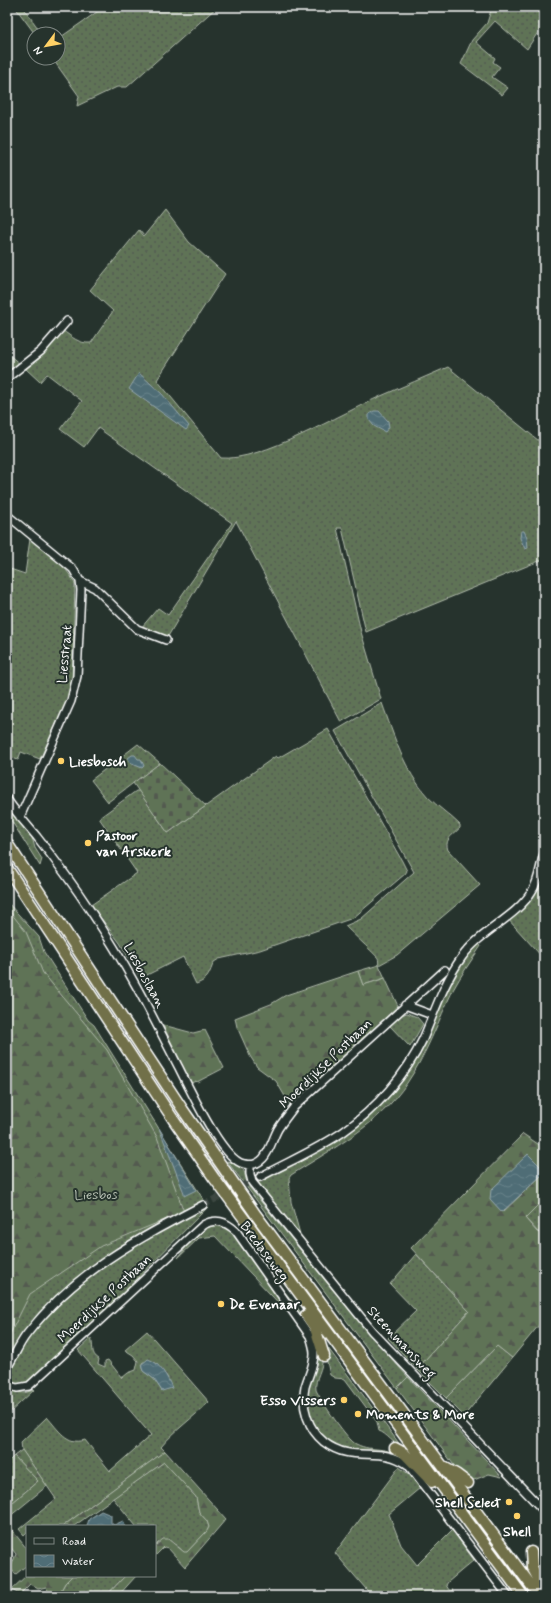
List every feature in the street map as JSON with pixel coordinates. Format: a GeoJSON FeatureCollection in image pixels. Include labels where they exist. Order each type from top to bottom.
{"type":"FeatureCollection","features":[{"type":"Feature","properties":{"kind":"highway"},"geometry":{"type":"LineString","coordinates":[[7,844],[162,1079],[232,1180],[538,1596]]}},
{"type":"Feature","properties":{"kind":"highway"},"geometry":{"type":"LineString","coordinates":[[7,868],[173,1119],[278,1266],[523,1596]]}},
{"type":"Feature","properties":{"kind":"highway"},"geometry":{"type":"LineString","coordinates":[[278,1266],[292,1294],[315,1328],[324,1356]]}},
{"type":"Feature","properties":{"kind":"highway"},"geometry":{"type":"LineString","coordinates":[[395,1448],[404,1453],[460,1511]]}},
{"type":"Feature","properties":{"kind":"highway"},"geometry":{"type":"LineString","coordinates":[[442,1466],[468,1483]]}},
{"type":"Feature","properties":{"kind":"highway"},"geometry":{"type":"LineString","coordinates":[[531,1552],[532,1567],[544,1590]]}},
{"type":"Feature","properties":{"kind":"street"},"geometry":{"type":"LineString","coordinates":[[7,378],[42,351],[67,321]]}},
{"type":"Feature","properties":{"kind":"street"},"geometry":{"type":"LineString","coordinates":[[7,515],[65,561],[73,569],[80,581],[95,588],[137,629],[166,640]]}},
{"type":"Feature","properties":{"kind":"street","name":"Liesstraat"},"geometry":{"type":"LineString","coordinates":[[20,817],[71,701],[77,676],[81,590],[80,581]]}},
{"type":"Feature","properties":{"kind":"street","name":"Liesboslaan"},"geometry":{"type":"LineString","coordinates":[[7,799],[51,855],[119,953],[136,983],[202,1114],[228,1154],[234,1160],[250,1165]]}},
{"type":"Feature","properties":{"kind":"street"},"geometry":{"type":"LineString","coordinates":[[260,1177],[342,1132],[378,1103],[412,1058],[423,1039],[446,984],[462,957],[474,942],[520,905],[533,891],[544,857]]}},
{"type":"Feature","properties":{"kind":"street","name":"Moerdijkse Postbaan"},"geometry":{"type":"LineString","coordinates":[[250,1165],[266,1157],[271,1149],[278,1129],[294,1107],[445,970]]}},
{"type":"Feature","properties":{"kind":"street"},"geometry":{"type":"LineString","coordinates":[[405,1005],[432,1015]]}},
{"type":"Feature","properties":{"kind":"street","name":"Steenmansweg"},"geometry":{"type":"LineString","coordinates":[[250,1165],[252,1182],[372,1330],[544,1510]]}},
{"type":"Feature","properties":{"kind":"street","name":"Moerdijkse Postbaan"},"geometry":{"type":"LineString","coordinates":[[7,1368],[27,1334],[73,1284],[124,1248],[203,1205]]}},
{"type":"Feature","properties":{"kind":"street","name":"Moerdijkse Postbaan"},"geometry":{"type":"LineString","coordinates":[[7,1385],[17,1388],[29,1386],[203,1225],[216,1220]]}},
{"type":"Feature","properties":{"kind":"street","name":"Bredaseweg"},"geometry":{"type":"LineString","coordinates":[[216,1220],[225,1222],[236,1231],[310,1336],[314,1354],[304,1396],[308,1420],[314,1432],[331,1447],[342,1452],[354,1455],[380,1454],[392,1457],[408,1465],[508,1596]]}},
{"type":"Feature","properties":{"kind":"green space"},"geometry":{"type":"Polygon","coordinates":[[[15,7],[23,7],[36,26],[29,26],[15,7]]]}},
{"type":"Feature","properties":{"kind":"green space"},"geometry":{"type":"Polygon","coordinates":[[[104,7],[217,7],[127,87],[117,87],[77,106],[79,96],[58,66],[66,66],[66,33],[104,7]]]}},
{"type":"Feature","properties":{"kind":"green space"},"geometry":{"type":"Polygon","coordinates":[[[492,7],[544,7],[544,23],[527,49],[495,21],[476,42],[495,58],[493,62],[500,67],[492,77],[508,88],[502,95],[461,64],[472,40],[487,23],[492,7]]]}},
{"type":"Feature","properties":{"kind":"green space"},"geometry":{"type":"Polygon","coordinates":[[[165,210],[189,242],[225,274],[157,380],[221,458],[237,457],[278,445],[381,396],[448,367],[544,445],[544,559],[366,632],[342,528],[337,528],[361,632],[381,699],[341,722],[236,521],[167,638],[141,628],[158,608],[168,615],[232,523],[98,428],[84,447],[60,429],[82,401],[47,374],[40,382],[26,369],[39,359],[62,330],[79,341],[91,343],[113,311],[90,290],[139,230],[144,236],[165,210]]]}},
{"type":"Feature","properties":{"kind":"green space"},"geometry":{"type":"Polygon","coordinates":[[[7,353],[22,366],[7,376],[7,353]]]}},
{"type":"Feature","properties":{"kind":"green space"},"geometry":{"type":"Polygon","coordinates":[[[30,539],[61,564],[75,584],[72,685],[67,700],[40,759],[21,752],[18,760],[7,756],[7,568],[25,574],[30,539]]]}},
{"type":"Feature","properties":{"kind":"green space"},"geometry":{"type":"Polygon","coordinates":[[[382,703],[400,752],[412,776],[428,797],[460,825],[460,828],[448,840],[448,850],[480,885],[397,955],[379,965],[378,958],[345,926],[361,919],[414,872],[335,731],[382,703]]]}},
{"type":"Feature","properties":{"kind":"green space"},"geometry":{"type":"Polygon","coordinates":[[[328,729],[402,861],[407,871],[405,874],[353,918],[260,950],[219,959],[214,962],[208,976],[196,984],[183,957],[141,978],[120,943],[91,905],[137,873],[99,818],[136,791],[139,791],[168,833],[276,756],[278,758],[328,729]]]}},
{"type":"Feature","properties":{"kind":"green space"},"geometry":{"type":"Polygon","coordinates":[[[138,744],[160,763],[108,802],[91,780],[138,744]]]}},
{"type":"Feature","properties":{"kind":"green space"},"geometry":{"type":"Polygon","coordinates":[[[160,763],[206,806],[168,833],[133,783],[160,763]]]}},
{"type":"Feature","properties":{"kind":"green space"},"geometry":{"type":"Polygon","coordinates":[[[7,805],[32,837],[35,848],[42,859],[40,866],[7,814],[7,805]]]}},
{"type":"Feature","properties":{"kind":"green space"},"geometry":{"type":"Polygon","coordinates":[[[541,877],[544,880],[544,959],[506,917],[522,902],[541,877]]]}},
{"type":"Feature","properties":{"kind":"green space","name":"Liesbos"},"geometry":{"type":"Polygon","coordinates":[[[7,902],[39,937],[44,952],[88,1020],[94,1025],[208,1207],[110,1306],[17,1392],[24,1393],[34,1390],[7,1415],[7,902]]]}},
{"type":"Feature","properties":{"kind":"green space","name":"Liesbos"},"geometry":{"type":"Polygon","coordinates":[[[7,908],[26,932],[43,973],[107,1050],[157,1137],[184,1212],[101,1246],[30,1294],[7,1340],[7,908]]]}},
{"type":"Feature","properties":{"kind":"green space"},"geometry":{"type":"Polygon","coordinates":[[[477,942],[481,946],[453,990],[421,1061],[407,1083],[383,1112],[369,1124],[291,1175],[289,1178],[291,1202],[300,1234],[257,1183],[330,1143],[374,1112],[406,1072],[451,980],[477,942]]]}},
{"type":"Feature","properties":{"kind":"green space"},"geometry":{"type":"Polygon","coordinates":[[[379,965],[385,978],[363,985],[358,971],[379,965]]]}},
{"type":"Feature","properties":{"kind":"green space"},"geometry":{"type":"Polygon","coordinates":[[[358,971],[363,985],[385,978],[398,1006],[290,1105],[276,1081],[257,1067],[250,1056],[237,1027],[235,1018],[271,1004],[286,995],[358,971]]]}},
{"type":"Feature","properties":{"kind":"green space"},"geometry":{"type":"Polygon","coordinates":[[[407,1013],[417,1017],[423,1024],[410,1047],[390,1026],[398,1016],[407,1013]]]}},
{"type":"Feature","properties":{"kind":"green space"},"geometry":{"type":"Polygon","coordinates":[[[163,1025],[193,1033],[205,1030],[224,1068],[197,1082],[191,1083],[163,1025]]]}},
{"type":"Feature","properties":{"kind":"green space"},"geometry":{"type":"Polygon","coordinates":[[[523,1134],[544,1148],[544,1170],[528,1154],[490,1199],[503,1212],[544,1173],[544,1199],[525,1218],[537,1232],[544,1234],[544,1319],[512,1358],[497,1346],[446,1398],[417,1369],[469,1311],[411,1248],[523,1134]]]}},
{"type":"Feature","properties":{"kind":"green space"},"geometry":{"type":"Polygon","coordinates":[[[227,1161],[242,1168],[249,1187],[347,1307],[408,1377],[397,1388],[227,1161]]]}},
{"type":"Feature","properties":{"kind":"green space"},"geometry":{"type":"Polygon","coordinates":[[[544,1199],[544,1234],[538,1232],[525,1218],[544,1199]]]}},
{"type":"Feature","properties":{"kind":"green space"},"geometry":{"type":"Polygon","coordinates":[[[217,1223],[229,1229],[289,1314],[215,1236],[199,1238],[178,1258],[194,1236],[217,1223]]]}},
{"type":"Feature","properties":{"kind":"green space"},"geometry":{"type":"Polygon","coordinates":[[[416,1254],[469,1311],[417,1369],[388,1338],[416,1311],[390,1284],[416,1254]]]}},
{"type":"Feature","properties":{"kind":"green space"},"geometry":{"type":"Polygon","coordinates":[[[270,1274],[301,1312],[319,1345],[322,1361],[316,1381],[316,1390],[334,1419],[347,1436],[356,1444],[362,1447],[385,1450],[398,1455],[405,1460],[355,1453],[333,1447],[313,1428],[305,1401],[313,1339],[270,1274]]]}},
{"type":"Feature","properties":{"kind":"green space"},"geometry":{"type":"Polygon","coordinates":[[[147,1331],[209,1402],[166,1441],[161,1447],[165,1451],[64,1525],[26,1525],[26,1533],[24,1535],[19,1529],[56,1499],[22,1450],[21,1442],[47,1417],[68,1439],[73,1441],[85,1440],[110,1471],[151,1435],[78,1350],[91,1338],[94,1355],[99,1359],[98,1364],[105,1367],[105,1361],[108,1360],[122,1378],[128,1373],[136,1370],[138,1361],[133,1355],[125,1350],[147,1331]],[[143,1362],[141,1365],[143,1371],[154,1379],[162,1391],[168,1378],[156,1363],[143,1362]]]}},
{"type":"Feature","properties":{"kind":"green space"},"geometry":{"type":"Polygon","coordinates":[[[322,1340],[404,1450],[385,1434],[379,1431],[377,1422],[345,1379],[335,1378],[330,1375],[322,1340]]]}},
{"type":"Feature","properties":{"kind":"green space"},"geometry":{"type":"Polygon","coordinates":[[[497,1346],[512,1358],[464,1416],[446,1398],[497,1346]]]}},
{"type":"Feature","properties":{"kind":"green space"},"geometry":{"type":"Polygon","coordinates":[[[408,1377],[502,1477],[489,1474],[474,1480],[459,1472],[397,1388],[408,1377]]]}},
{"type":"Feature","properties":{"kind":"green space"},"geometry":{"type":"Polygon","coordinates":[[[22,1450],[47,1486],[9,1517],[7,1514],[7,1502],[12,1503],[38,1481],[14,1456],[22,1450]]]}},
{"type":"Feature","properties":{"kind":"green space"},"geometry":{"type":"Polygon","coordinates":[[[165,1451],[226,1519],[185,1567],[168,1548],[164,1547],[156,1555],[156,1545],[163,1539],[168,1539],[184,1552],[187,1552],[209,1527],[207,1521],[199,1512],[196,1497],[164,1462],[75,1525],[64,1525],[165,1451]]]}},
{"type":"Feature","properties":{"kind":"green space"},"geometry":{"type":"Polygon","coordinates":[[[14,1456],[38,1481],[12,1503],[8,1503],[7,1463],[14,1456]]]}},
{"type":"Feature","properties":{"kind":"green space"},"geometry":{"type":"Polygon","coordinates":[[[164,1462],[196,1497],[199,1512],[207,1521],[209,1527],[207,1531],[185,1553],[172,1541],[158,1543],[156,1545],[156,1525],[135,1525],[113,1498],[164,1462]]]}},
{"type":"Feature","properties":{"kind":"green space"},"geometry":{"type":"Polygon","coordinates":[[[399,1467],[410,1475],[420,1488],[389,1514],[401,1545],[417,1565],[452,1530],[474,1560],[448,1582],[446,1585],[449,1590],[453,1590],[447,1596],[404,1596],[401,1593],[397,1596],[372,1596],[335,1553],[399,1467]]]}},
{"type":"Feature","properties":{"kind":"green space"},"geometry":{"type":"Polygon","coordinates":[[[540,1512],[544,1516],[544,1574],[539,1566],[537,1554],[543,1529],[540,1512]]]}},
{"type":"Feature","properties":{"kind":"green space"},"geometry":{"type":"Polygon","coordinates":[[[7,1524],[26,1548],[26,1566],[16,1574],[10,1569],[16,1554],[7,1543],[7,1524]]]}},
{"type":"Feature","properties":{"kind":"green space"},"geometry":{"type":"Polygon","coordinates":[[[26,1576],[71,1577],[65,1583],[58,1596],[50,1595],[46,1587],[38,1589],[30,1584],[20,1594],[11,1590],[26,1576]]]}},
{"type":"Feature","properties":{"kind":"green space"},"geometry":{"type":"Polygon","coordinates":[[[71,1577],[124,1577],[106,1596],[58,1596],[65,1583],[71,1577]]]}},
{"type":"Feature","properties":{"kind":"green space"},"geometry":{"type":"Polygon","coordinates":[[[124,1577],[135,1577],[118,1596],[106,1596],[124,1577]]]}},
{"type":"Feature","properties":{"kind":"water"},"geometry":{"type":"Polygon","coordinates":[[[139,373],[162,394],[189,426],[186,430],[129,389],[139,373]]]}},
{"type":"Feature","properties":{"kind":"water"},"geometry":{"type":"Polygon","coordinates":[[[374,411],[379,411],[388,421],[389,427],[385,432],[374,426],[369,420],[369,414],[374,411]]]}},
{"type":"Feature","properties":{"kind":"water"},"geometry":{"type":"Polygon","coordinates":[[[521,531],[524,531],[527,537],[528,548],[525,549],[520,538],[521,531]]]}},
{"type":"Feature","properties":{"kind":"water"},"geometry":{"type":"Polygon","coordinates":[[[135,755],[138,759],[141,759],[144,766],[142,768],[130,763],[128,758],[135,755]]]}},
{"type":"Feature","properties":{"kind":"water"},"geometry":{"type":"Polygon","coordinates":[[[159,1128],[196,1190],[184,1196],[184,1193],[159,1128]]]}},
{"type":"Feature","properties":{"kind":"water"},"geometry":{"type":"Polygon","coordinates":[[[528,1154],[544,1170],[544,1173],[502,1212],[490,1199],[491,1190],[528,1154]]]}},
{"type":"Feature","properties":{"kind":"water"},"geometry":{"type":"Polygon","coordinates":[[[148,1359],[156,1363],[163,1370],[172,1388],[162,1391],[154,1379],[143,1371],[141,1365],[148,1359]]]}},
{"type":"Feature","properties":{"kind":"water"},"geometry":{"type":"Polygon","coordinates":[[[101,1511],[111,1515],[111,1523],[114,1525],[87,1525],[89,1519],[101,1511]]]}},
{"type":"Feature","properties":{"kind":"water"},"geometry":{"type":"Polygon","coordinates":[[[123,1521],[125,1525],[114,1525],[123,1521]]]}},
{"type":"Feature","properties":{"kind":"tunnel"},"geometry":{"type":"LineString","coordinates":[[203,1205],[260,1177]]}},
{"type":"Feature","properties":{"kind":"place","name":"Liesbosch"},"geometry":{"type":"Point","coordinates":[61,761]}},
{"type":"Feature","properties":{"kind":"place","name":"Pastoor van Arskerk"},"geometry":{"type":"Point","coordinates":[88,843]}},
{"type":"Feature","properties":{"kind":"place","name":"De Evenaar"},"geometry":{"type":"Point","coordinates":[221,1304]}},
{"type":"Feature","properties":{"kind":"place","name":"Esso Vissers"},"geometry":{"type":"Point","coordinates":[344,1400]}},
{"type":"Feature","properties":{"kind":"place","name":"Moments & More"},"geometry":{"type":"Point","coordinates":[358,1414]}},
{"type":"Feature","properties":{"kind":"place","name":"Shell Select"},"geometry":{"type":"Point","coordinates":[509,1502]}},
{"type":"Feature","properties":{"kind":"place","name":"Shell"},"geometry":{"type":"Point","coordinates":[517,1516]}}]}
